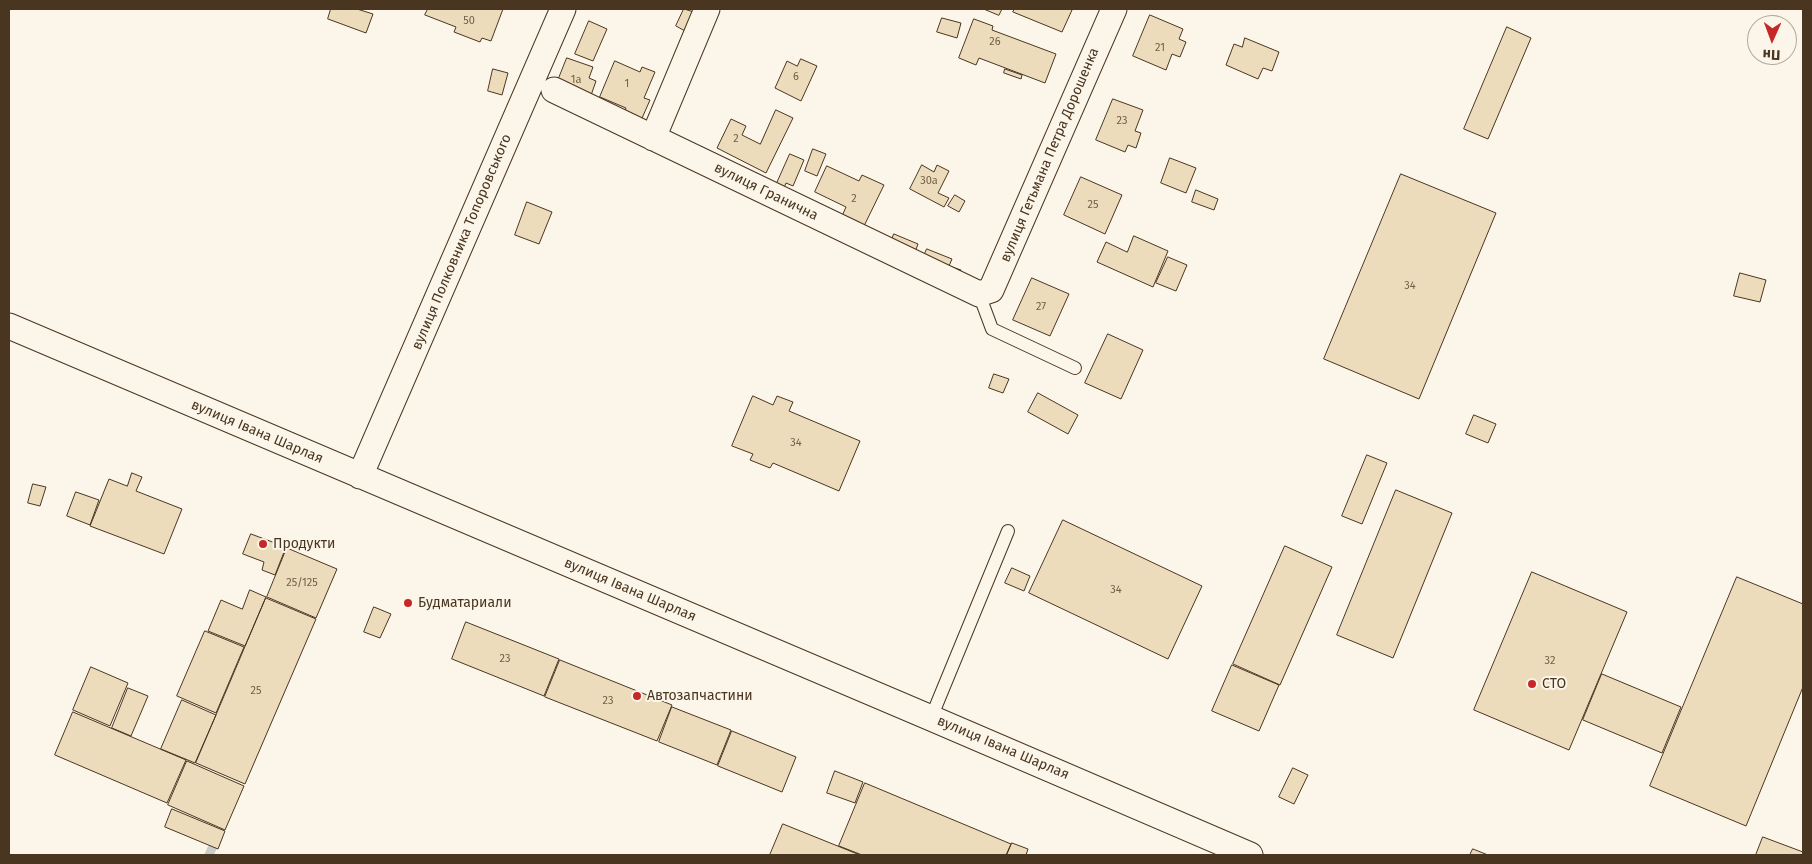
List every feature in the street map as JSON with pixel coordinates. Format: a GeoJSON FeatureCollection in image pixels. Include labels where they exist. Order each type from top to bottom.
{"type":"FeatureCollection","features":[{"type":"Feature","properties":{"kind":"street","name":"вулиця Полковника Топоровського"},"geometry":{"type":"LineString","coordinates":[[360,476],[563,9]]}},
{"type":"Feature","properties":{"kind":"street"},"geometry":{"type":"LineString","coordinates":[[653,138],[707,9]]}},
{"type":"Feature","properties":{"kind":"street","name":"вулиця Гетьмана Петра Дорошенка"},"geometry":{"type":"LineString","coordinates":[[979,294],[991,290],[1114,9]]}},
{"type":"Feature","properties":{"kind":"street","name":"вулиця Гранична"},"geometry":{"type":"LineString","coordinates":[[554,90],[979,294]]}},
{"type":"Feature","properties":{"kind":"street","name":"вулиця Івана Шарлая"},"geometry":{"type":"LineString","coordinates":[[9,326],[1250,855]]}},
{"type":"Feature","properties":{"kind":"lane"},"geometry":{"type":"LineString","coordinates":[[979,294],[992,329],[1075,368]]}},
{"type":"Feature","properties":{"kind":"lane"},"geometry":{"type":"LineString","coordinates":[[932,718],[1008,531]]}},
{"type":"Feature","properties":{"kind":"building"},"geometry":{"type":"Polygon","coordinates":[[[331,9],[357,9],[373,14],[366,33],[328,19],[331,9]]]}},
{"type":"Feature","properties":{"kind":"building"},"geometry":{"type":"Polygon","coordinates":[[[428,9],[503,9],[491,41],[482,38],[480,42],[454,32],[456,27],[425,15],[428,9]]]}},
{"type":"Feature","properties":{"kind":"building"},"geometry":{"type":"Polygon","coordinates":[[[684,9],[694,12],[685,31],[676,26],[684,9]]]}},
{"type":"Feature","properties":{"kind":"building"},"geometry":{"type":"Polygon","coordinates":[[[984,9],[1002,9],[999,15],[984,9]]]}},
{"type":"Feature","properties":{"kind":"building"},"geometry":{"type":"Polygon","coordinates":[[[1015,9],[1072,10],[1062,32],[1013,12],[1015,9]]]}},
{"type":"Feature","properties":{"kind":"building"},"geometry":{"type":"Polygon","coordinates":[[[1150,15],[1183,29],[1179,39],[1186,42],[1180,57],[1172,54],[1166,70],[1133,56],[1150,15]]]}},
{"type":"Feature","properties":{"kind":"building"},"geometry":{"type":"Polygon","coordinates":[[[942,18],[961,23],[957,38],[937,32],[942,18]]]}},
{"type":"Feature","properties":{"kind":"building"},"geometry":{"type":"Polygon","coordinates":[[[974,19],[993,26],[992,30],[1056,54],[1045,83],[979,58],[976,65],[959,58],[974,19]]]}},
{"type":"Feature","properties":{"kind":"building"},"geometry":{"type":"Polygon","coordinates":[[[589,21],[607,29],[593,61],[575,54],[589,21]]]}},
{"type":"Feature","properties":{"kind":"building"},"geometry":{"type":"Polygon","coordinates":[[[1507,27],[1531,38],[1488,139],[1464,129],[1507,27]]]}},
{"type":"Feature","properties":{"kind":"building"},"geometry":{"type":"Polygon","coordinates":[[[1245,38],[1279,52],[1272,71],[1263,68],[1258,79],[1226,65],[1234,44],[1242,47],[1245,38]]]}},
{"type":"Feature","properties":{"kind":"building"},"geometry":{"type":"Polygon","coordinates":[[[567,58],[593,67],[589,78],[596,81],[589,101],[557,83],[567,58]]]}},
{"type":"Feature","properties":{"kind":"building"},"geometry":{"type":"Polygon","coordinates":[[[801,59],[817,66],[801,101],[775,88],[787,61],[797,66],[801,59]]]}},
{"type":"Feature","properties":{"kind":"building"},"geometry":{"type":"Polygon","coordinates":[[[615,61],[640,72],[642,67],[655,72],[644,98],[650,100],[639,125],[622,118],[626,108],[600,97],[615,61]]]}},
{"type":"Feature","properties":{"kind":"building"},"geometry":{"type":"Polygon","coordinates":[[[493,69],[508,73],[502,95],[488,91],[493,69]]]}},
{"type":"Feature","properties":{"kind":"building"},"geometry":{"type":"Polygon","coordinates":[[[1005,69],[1022,75],[1021,79],[1004,73],[1005,69]]]}},
{"type":"Feature","properties":{"kind":"building"},"geometry":{"type":"Polygon","coordinates":[[[1113,99],[1143,110],[1135,131],[1141,133],[1136,148],[1128,145],[1125,152],[1096,140],[1113,99]]]}},
{"type":"Feature","properties":{"kind":"building"},"geometry":{"type":"Polygon","coordinates":[[[776,110],[793,118],[766,173],[717,148],[731,119],[746,126],[742,135],[760,144],[776,110]]]}},
{"type":"Feature","properties":{"kind":"building"},"geometry":{"type":"Polygon","coordinates":[[[813,149],[826,154],[817,176],[805,171],[813,149]]]}},
{"type":"Feature","properties":{"kind":"building"},"geometry":{"type":"Polygon","coordinates":[[[790,154],[804,160],[793,186],[786,183],[781,195],[773,192],[790,154]]]}},
{"type":"Feature","properties":{"kind":"building"},"geometry":{"type":"Polygon","coordinates":[[[1170,158],[1196,168],[1186,193],[1161,183],[1170,158]]]}},
{"type":"Feature","properties":{"kind":"building"},"geometry":{"type":"Polygon","coordinates":[[[922,165],[934,172],[937,165],[949,171],[938,193],[949,198],[944,207],[910,189],[922,165]]]}},
{"type":"Feature","properties":{"kind":"building"},"geometry":{"type":"Polygon","coordinates":[[[827,166],[859,181],[862,175],[884,185],[864,226],[842,216],[846,207],[815,192],[827,166]]]}},
{"type":"Feature","properties":{"kind":"building"},"geometry":{"type":"Polygon","coordinates":[[[1401,174],[1496,213],[1419,399],[1324,359],[1401,174]]]}},
{"type":"Feature","properties":{"kind":"building"},"geometry":{"type":"Polygon","coordinates":[[[1081,177],[1122,195],[1105,234],[1064,215],[1081,177]]]}},
{"type":"Feature","properties":{"kind":"building"},"geometry":{"type":"Polygon","coordinates":[[[1196,190],[1218,199],[1214,210],[1192,202],[1196,190]]]}},
{"type":"Feature","properties":{"kind":"building"},"geometry":{"type":"Polygon","coordinates":[[[955,195],[965,201],[959,212],[948,206],[955,195]]]}},
{"type":"Feature","properties":{"kind":"building"},"geometry":{"type":"Polygon","coordinates":[[[527,202],[552,212],[539,244],[515,235],[527,202]]]}},
{"type":"Feature","properties":{"kind":"building"},"geometry":{"type":"Polygon","coordinates":[[[894,234],[918,244],[915,252],[891,242],[894,234]]]}},
{"type":"Feature","properties":{"kind":"building"},"geometry":{"type":"Polygon","coordinates":[[[1134,236],[1168,251],[1153,287],[1097,262],[1106,242],[1127,252],[1134,236]]]}},
{"type":"Feature","properties":{"kind":"building"},"geometry":{"type":"Polygon","coordinates":[[[927,249],[952,259],[949,266],[961,270],[958,277],[921,262],[927,249]]]}},
{"type":"Feature","properties":{"kind":"building"},"geometry":{"type":"Polygon","coordinates":[[[1168,257],[1187,265],[1176,291],[1156,283],[1168,257]]]}},
{"type":"Feature","properties":{"kind":"building"},"geometry":{"type":"Polygon","coordinates":[[[1740,273],[1766,280],[1760,302],[1734,296],[1740,273]]]}},
{"type":"Feature","properties":{"kind":"building"},"geometry":{"type":"Polygon","coordinates":[[[1032,278],[1069,294],[1050,336],[1013,320],[1032,278]]]}},
{"type":"Feature","properties":{"kind":"building"},"geometry":{"type":"Polygon","coordinates":[[[1108,334],[1143,350],[1121,399],[1085,383],[1108,334]]]}},
{"type":"Feature","properties":{"kind":"building"},"geometry":{"type":"Polygon","coordinates":[[[994,374],[1009,379],[1003,393],[989,388],[994,374]]]}},
{"type":"Feature","properties":{"kind":"building"},"geometry":{"type":"Polygon","coordinates":[[[1038,393],[1078,415],[1068,434],[1028,412],[1038,393]]]}},
{"type":"Feature","properties":{"kind":"building"},"geometry":{"type":"Polygon","coordinates":[[[753,396],[773,405],[777,396],[793,402],[789,411],[860,441],[839,491],[773,463],[770,468],[750,460],[753,454],[732,446],[753,396]]]}},
{"type":"Feature","properties":{"kind":"building"},"geometry":{"type":"Polygon","coordinates":[[[1474,415],[1496,424],[1488,443],[1466,434],[1474,415]]]}},
{"type":"Feature","properties":{"kind":"building"},"geometry":{"type":"Polygon","coordinates":[[[1367,455],[1387,463],[1362,524],[1342,516],[1367,455]]]}},
{"type":"Feature","properties":{"kind":"building"},"geometry":{"type":"Polygon","coordinates":[[[132,473],[142,477],[136,491],[182,509],[164,554],[90,526],[109,479],[127,486],[132,473]]]}},
{"type":"Feature","properties":{"kind":"building"},"geometry":{"type":"Polygon","coordinates":[[[33,484],[46,487],[40,506],[28,503],[33,484]]]}},
{"type":"Feature","properties":{"kind":"building"},"geometry":{"type":"Polygon","coordinates":[[[1396,490],[1452,513],[1393,658],[1337,635],[1396,490]]]}},
{"type":"Feature","properties":{"kind":"building"},"geometry":{"type":"Polygon","coordinates":[[[76,492],[99,500],[90,525],[67,516],[76,492]]]}},
{"type":"Feature","properties":{"kind":"building"},"geometry":{"type":"Polygon","coordinates":[[[1063,520],[1202,586],[1168,659],[1029,593],[1063,520]]]}},
{"type":"Feature","properties":{"kind":"building"},"geometry":{"type":"Polygon","coordinates":[[[251,534],[286,547],[275,575],[262,570],[264,562],[243,554],[251,534]]]}},
{"type":"Feature","properties":{"kind":"building"},"geometry":{"type":"Polygon","coordinates":[[[1285,546],[1332,567],[1280,685],[1233,664],[1285,546]]]}},
{"type":"Feature","properties":{"kind":"building"},"geometry":{"type":"Polygon","coordinates":[[[287,548],[337,569],[316,618],[267,597],[287,548]]]}},
{"type":"Feature","properties":{"kind":"building"},"geometry":{"type":"Polygon","coordinates":[[[1012,568],[1030,576],[1024,591],[1005,583],[1012,568]]]}},
{"type":"Feature","properties":{"kind":"building"},"geometry":{"type":"Polygon","coordinates":[[[1532,572],[1627,612],[1569,750],[1474,710],[1532,572]]]}},
{"type":"Feature","properties":{"kind":"building"},"geometry":{"type":"Polygon","coordinates":[[[1737,577],[1803,604],[1803,687],[1746,826],[1650,786],[1737,577]]]}},
{"type":"Feature","properties":{"kind":"building"},"geometry":{"type":"Polygon","coordinates":[[[250,590],[266,597],[245,646],[208,631],[221,600],[242,609],[250,590]]]}},
{"type":"Feature","properties":{"kind":"building"},"geometry":{"type":"Polygon","coordinates":[[[266,598],[316,619],[245,784],[196,763],[266,598]]]}},
{"type":"Feature","properties":{"kind":"building"},"geometry":{"type":"Polygon","coordinates":[[[374,607],[391,614],[380,638],[364,632],[374,607]]]}},
{"type":"Feature","properties":{"kind":"building"},"geometry":{"type":"Polygon","coordinates":[[[466,622],[559,659],[544,696],[452,659],[466,622]]]}},
{"type":"Feature","properties":{"kind":"building"},"geometry":{"type":"Polygon","coordinates":[[[205,631],[244,647],[216,713],[177,696],[205,631]]]}},
{"type":"Feature","properties":{"kind":"building"},"geometry":{"type":"Polygon","coordinates":[[[560,660],[672,705],[657,741],[545,697],[560,660]]]}},
{"type":"Feature","properties":{"kind":"building"},"geometry":{"type":"Polygon","coordinates":[[[1232,665],[1279,685],[1259,731],[1212,711],[1232,665]]]}},
{"type":"Feature","properties":{"kind":"building"},"geometry":{"type":"Polygon","coordinates":[[[91,667],[128,683],[110,726],[73,710],[91,667]]]}},
{"type":"Feature","properties":{"kind":"building"},"geometry":{"type":"Polygon","coordinates":[[[1602,674],[1681,707],[1662,753],[1583,720],[1602,674]]]}},
{"type":"Feature","properties":{"kind":"building"},"geometry":{"type":"Polygon","coordinates":[[[128,688],[148,696],[131,736],[112,728],[128,688]]]}},
{"type":"Feature","properties":{"kind":"building"},"geometry":{"type":"Polygon","coordinates":[[[182,700],[216,715],[195,763],[161,749],[182,700]]]}},
{"type":"Feature","properties":{"kind":"building"},"geometry":{"type":"Polygon","coordinates":[[[672,707],[731,730],[717,765],[659,742],[672,707]]]}},
{"type":"Feature","properties":{"kind":"building"},"geometry":{"type":"Polygon","coordinates":[[[73,712],[186,760],[167,803],[55,755],[73,712]]]}},
{"type":"Feature","properties":{"kind":"building"},"geometry":{"type":"Polygon","coordinates":[[[732,731],[796,757],[782,792],[718,766],[732,731]]]}},
{"type":"Feature","properties":{"kind":"building"},"geometry":{"type":"Polygon","coordinates":[[[187,761],[244,786],[225,830],[168,805],[187,761]]]}},
{"type":"Feature","properties":{"kind":"building"},"geometry":{"type":"Polygon","coordinates":[[[1293,768],[1308,775],[1294,804],[1279,797],[1293,768]]]}},
{"type":"Feature","properties":{"kind":"building"},"geometry":{"type":"Polygon","coordinates":[[[835,771],[863,782],[855,803],[827,793],[835,771]]]}},
{"type":"Feature","properties":{"kind":"building"},"geometry":{"type":"Polygon","coordinates":[[[865,783],[1011,844],[1006,855],[862,855],[839,846],[865,783]]]}},
{"type":"Feature","properties":{"kind":"building"},"geometry":{"type":"Polygon","coordinates":[[[172,809],[225,831],[218,849],[165,827],[172,809]]]}},
{"type":"Feature","properties":{"kind":"building"},"geometry":{"type":"Polygon","coordinates":[[[783,824],[860,855],[770,855],[783,824]]]}},
{"type":"Feature","properties":{"kind":"building"},"geometry":{"type":"Polygon","coordinates":[[[1763,837],[1803,852],[1803,855],[1756,855],[1763,837]]]}},
{"type":"Feature","properties":{"kind":"building"},"geometry":{"type":"Polygon","coordinates":[[[1012,843],[1028,849],[1026,855],[1007,855],[1012,843]]]}},
{"type":"Feature","properties":{"kind":"building"},"geometry":{"type":"Polygon","coordinates":[[[1473,849],[1488,855],[1470,855],[1473,849]]]}},
{"type":"Feature","properties":{"kind":"waterway"},"geometry":{"type":"LineString","coordinates":[[209,855],[217,837]]}},
{"type":"Feature","properties":{"kind":"place","name":"Продукти"},"geometry":{"type":"Point","coordinates":[263,544]}},
{"type":"Feature","properties":{"kind":"place","name":"Будматариали"},"geometry":{"type":"Point","coordinates":[408,603]}},
{"type":"Feature","properties":{"kind":"place","name":"СТО"},"geometry":{"type":"Point","coordinates":[1532,684]}},
{"type":"Feature","properties":{"kind":"place","name":"Автозапчастини"},"geometry":{"type":"Point","coordinates":[637,696]}}]}
